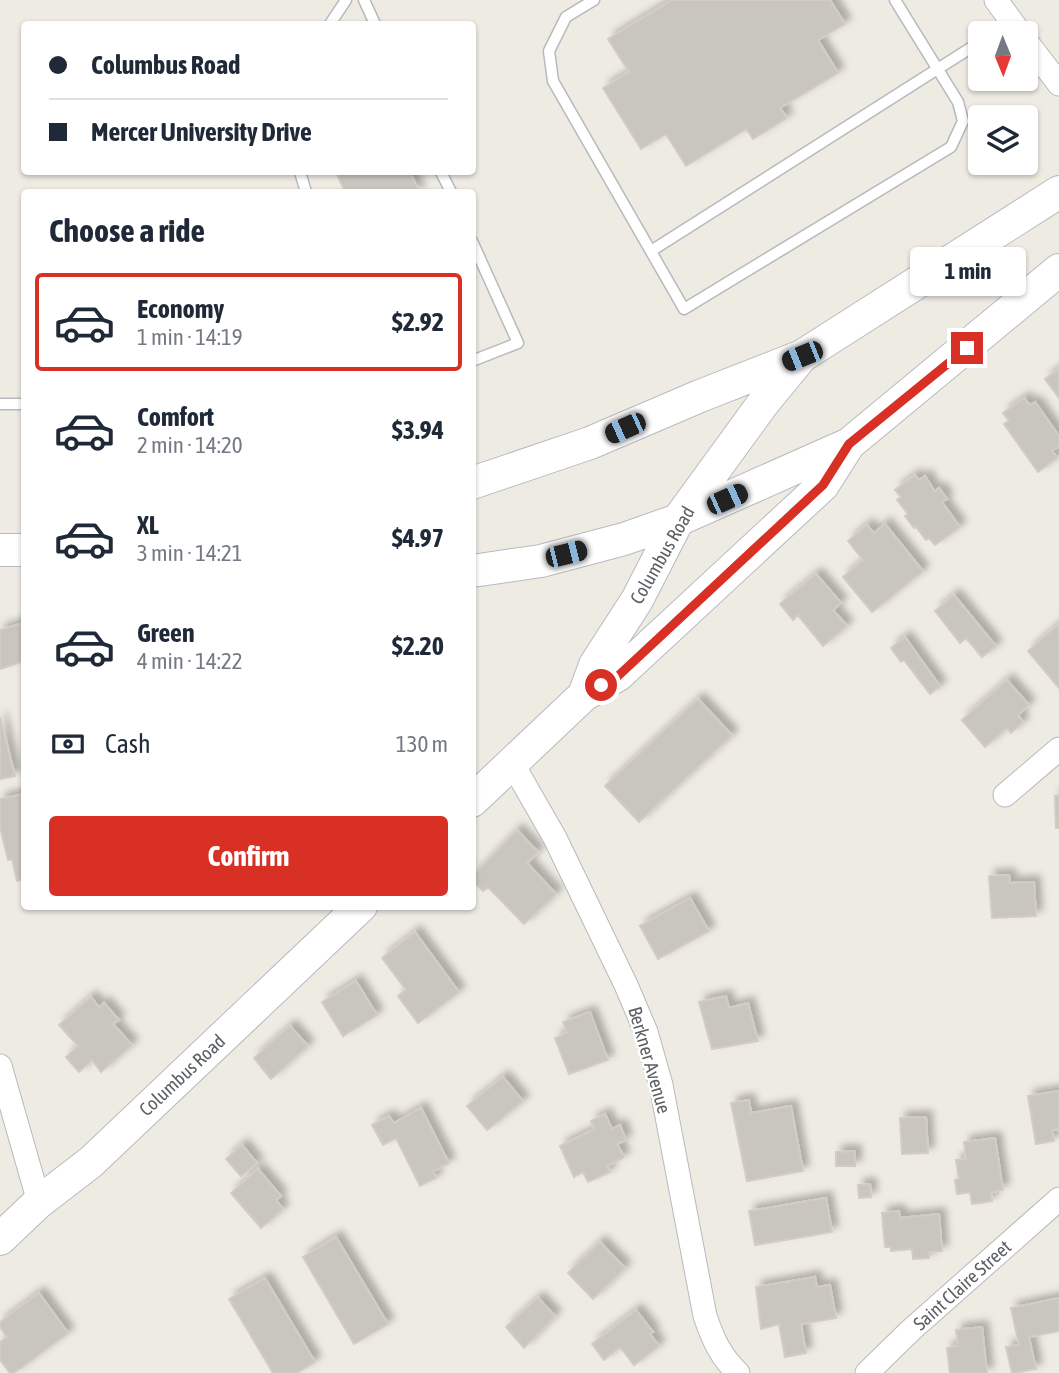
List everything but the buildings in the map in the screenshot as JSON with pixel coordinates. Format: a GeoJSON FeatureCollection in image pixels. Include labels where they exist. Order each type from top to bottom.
{"type":"FeatureCollection","features":[{"type":"Feature","properties":{"kind":"street"},"geometry":{"type":"LineString","coordinates":[[996,0],[1004,21]]}},
{"type":"Feature","properties":{"kind":"street"},"geometry":{"type":"LineString","coordinates":[[1038,57],[1059,84]]}},
{"type":"Feature","properties":{"kind":"street"},"geometry":{"type":"LineString","coordinates":[[476,482],[590,443],[802,356],[1059,192]]}},
{"type":"Feature","properties":{"kind":"street"},"geometry":{"type":"LineString","coordinates":[[476,570],[541,561],[617,541],[678,520],[849,444],[1059,270]]}},
{"type":"Feature","properties":{"kind":"street","name":"Columbus Road"},"geometry":{"type":"LineString","coordinates":[[584,695],[595,665],[637,600],[678,520],[764,402],[802,356]]}},
{"type":"Feature","properties":{"kind":"street","name":"Columbus Road"},"geometry":{"type":"LineString","coordinates":[[476,797],[584,695],[618,676],[765,540],[823,485],[849,444]]}},
{"type":"Feature","properties":{"kind":"street"},"geometry":{"type":"LineString","coordinates":[[0,550],[21,550]]}},
{"type":"Feature","properties":{"kind":"street"},"geometry":{"type":"LineString","coordinates":[[1004,795],[1059,749]]}},
{"type":"Feature","properties":{"kind":"street","name":"Berkner Avenue"},"geometry":{"type":"LineString","coordinates":[[512,763],[555,838],[646,1032],[661,1085],[705,1316],[713,1341],[722,1357],[738,1373]]}},
{"type":"Feature","properties":{"kind":"street","name":"Columbus Road"},"geometry":{"type":"LineString","coordinates":[[0,1239],[38,1202],[91,1162],[357,910]]}},
{"type":"Feature","properties":{"kind":"street"},"geometry":{"type":"LineString","coordinates":[[0,1066],[38,1202]]}},
{"type":"Feature","properties":{"kind":"street","name":"Saint Claire Street"},"geometry":{"type":"LineString","coordinates":[[867,1373],[911,1330],[1059,1199]]}},
{"type":"Feature","properties":{"kind":"lane"},"geometry":{"type":"LineString","coordinates":[[332,21],[346,0]]}},
{"type":"Feature","properties":{"kind":"lane"},"geometry":{"type":"LineString","coordinates":[[364,0],[374,21]]}},
{"type":"Feature","properties":{"kind":"lane"},"geometry":{"type":"LineString","coordinates":[[594,0],[566,17],[549,51],[553,81],[684,309],[951,147],[963,121],[958,102],[895,0]]}},
{"type":"Feature","properties":{"kind":"lane"},"geometry":{"type":"LineString","coordinates":[[651,250],[968,49]]}},
{"type":"Feature","properties":{"kind":"lane"},"geometry":{"type":"LineString","coordinates":[[476,250],[518,343],[476,359]]}},
{"type":"Feature","properties":{"kind":"lane"},"geometry":{"type":"LineString","coordinates":[[0,404],[21,404]]}},
{"type":"Feature","properties":{"kind":"route"},"geometry":{"type":"LineString","coordinates":[[601,685],[618,676],[823,485],[849,444],[967,348]]}}]}
